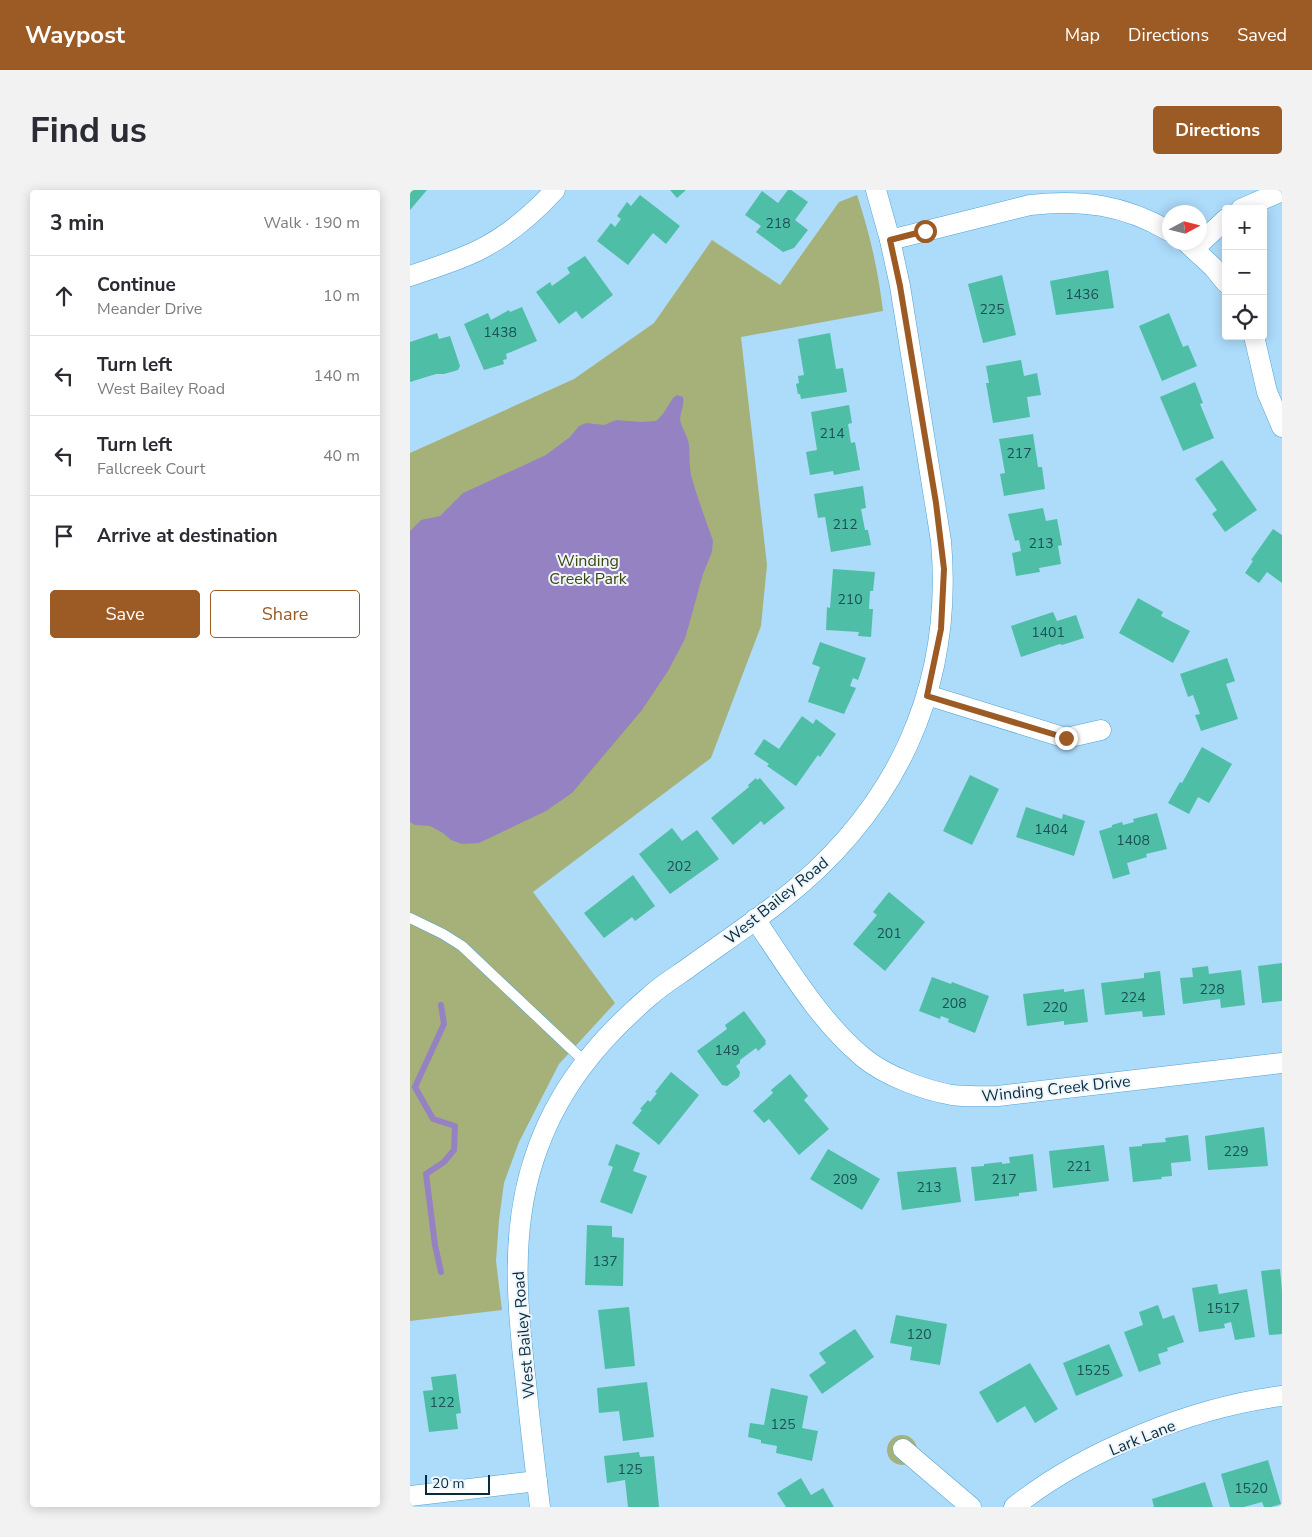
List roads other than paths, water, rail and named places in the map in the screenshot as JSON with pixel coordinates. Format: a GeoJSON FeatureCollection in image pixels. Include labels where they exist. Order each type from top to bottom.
{"type":"FeatureCollection","features":[{"type":"Feature","properties":{"kind":"street"},"geometry":{"type":"LineString","coordinates":[[410,276],[480,250],[518,226],[536,211],[555,190]]}},
{"type":"Feature","properties":{"kind":"street","name":"West Bailey Road"},"geometry":{"type":"LineString","coordinates":[[540,1507],[518,1312],[516,1278],[520,1224],[529,1177],[544,1130],[585,1062],[606,1036],[653,993],[796,889],[827,861],[861,823],[880,796],[902,757],[921,715],[927,696],[941,629],[944,569],[934,493],[900,286],[876,190]]}},
{"type":"Feature","properties":{"kind":"street"},"geometry":{"type":"LineString","coordinates":[[1250,205],[1282,191]]}},
{"type":"Feature","properties":{"kind":"street"},"geometry":{"type":"LineString","coordinates":[[890,240],[1030,205],[1053,202],[1080,202],[1113,207],[1140,216],[1162,227]]}},
{"type":"Feature","properties":{"kind":"street"},"geometry":{"type":"LineString","coordinates":[[1207,233],[1222,222]]}},
{"type":"Feature","properties":{"kind":"street"},"geometry":{"type":"LineString","coordinates":[[1194,250],[1222,278]]}},
{"type":"Feature","properties":{"kind":"street"},"geometry":{"type":"LineString","coordinates":[[1255,340],[1267,392],[1282,427]]}},
{"type":"Feature","properties":{"kind":"street"},"geometry":{"type":"LineString","coordinates":[[927,696],[1066,738],[1101,730]]}},
{"type":"Feature","properties":{"kind":"street","name":"Winding Creek Drive"},"geometry":{"type":"LineString","coordinates":[[755,919],[816,1006],[846,1041],[865,1058],[894,1076],[951,1094],[998,1096],[1282,1062]]}},
{"type":"Feature","properties":{"kind":"street","name":"Lark Lane"},"geometry":{"type":"LineString","coordinates":[[1014,1507],[1081,1463],[1152,1431],[1226,1407],[1282,1396]]}},
{"type":"Feature","properties":{"kind":"street"},"geometry":{"type":"LineString","coordinates":[[903,1449],[971,1507]]}},
{"type":"Feature","properties":{"kind":"street"},"geometry":{"type":"LineString","coordinates":[[410,1496],[537,1481]]}},
{"type":"Feature","properties":{"kind":"lane"},"geometry":{"type":"LineString","coordinates":[[410,918],[443,934],[462,946],[585,1062]]}},
{"type":"Feature","properties":{"kind":"waterway"},"geometry":{"type":"LineString","coordinates":[[441,1005],[444,1024],[415,1087],[433,1119],[455,1126],[454,1150],[444,1162],[426,1174],[435,1245],[441,1272]]}},
{"type":"Feature","properties":{"kind":"park label","name":"Winding Creek Park"},"geometry":{"type":"Point","coordinates":[588,569]}}]}
